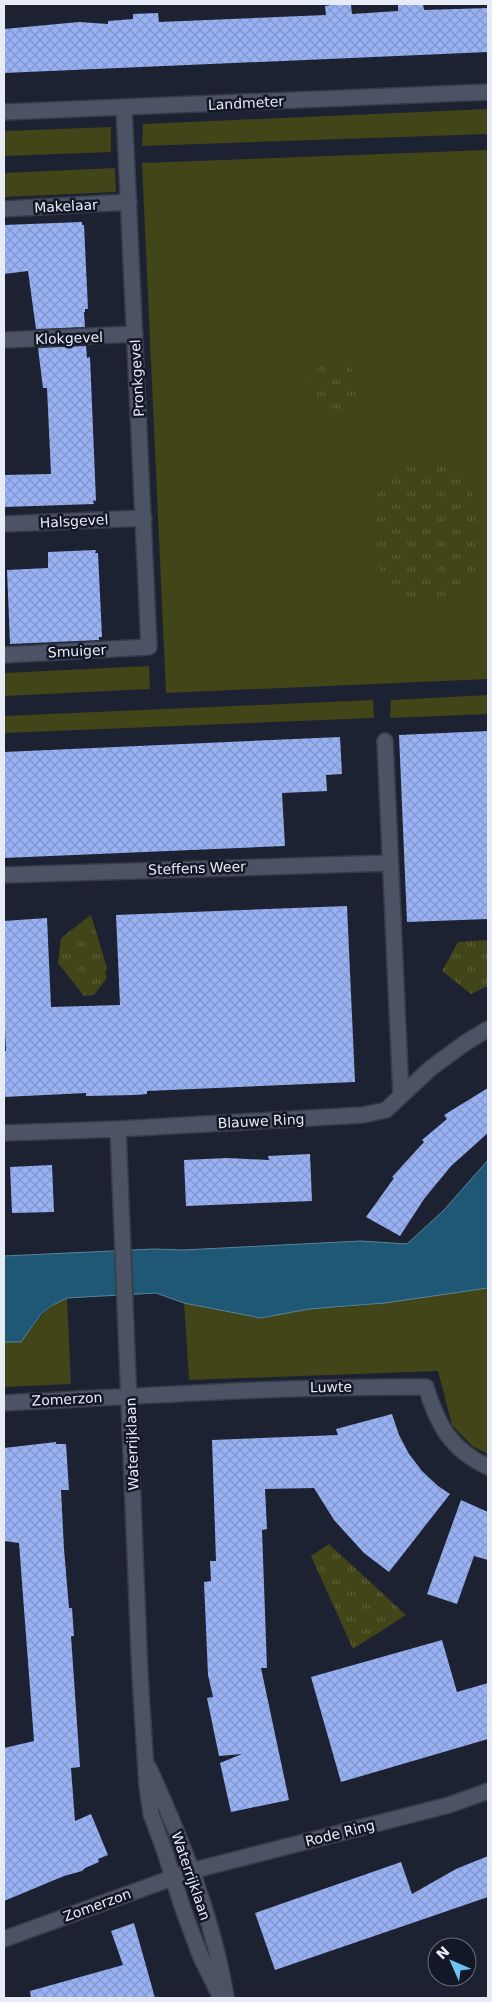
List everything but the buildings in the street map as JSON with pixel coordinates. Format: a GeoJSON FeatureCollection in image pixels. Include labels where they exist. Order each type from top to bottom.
{"type":"FeatureCollection","features":[{"type":"Feature","properties":{"kind":"street","name":"Landmeter"},"geometry":{"type":"LineString","coordinates":[[4,112],[488,92]]}},
{"type":"Feature","properties":{"kind":"street","name":"Pronkgevel"},"geometry":{"type":"LineString","coordinates":[[124,108],[149,648]]}},
{"type":"Feature","properties":{"kind":"street","name":"Makelaar"},"geometry":{"type":"LineString","coordinates":[[4,209],[129,202]]}},
{"type":"Feature","properties":{"kind":"street","name":"Klokgevel"},"geometry":{"type":"LineString","coordinates":[[4,340],[135,334]]}},
{"type":"Feature","properties":{"kind":"street","name":"Halsgevel"},"geometry":{"type":"LineString","coordinates":[[4,524],[144,518]]}},
{"type":"Feature","properties":{"kind":"street","name":"Smuiger"},"geometry":{"type":"LineString","coordinates":[[4,655],[149,648]]}},
{"type":"Feature","properties":{"kind":"street"},"geometry":{"type":"LineString","coordinates":[[385,742],[401,1096]]}},
{"type":"Feature","properties":{"kind":"street","name":"Steffens Weer"},"geometry":{"type":"LineString","coordinates":[[4,875],[390,863]]}},
{"type":"Feature","properties":{"kind":"street","name":"Blauwe Ring"},"geometry":{"type":"LineString","coordinates":[[4,1133],[118,1129],[363,1115],[386,1110],[445,1058],[488,1029]]}},
{"type":"Feature","properties":{"kind":"street","name":"Waterrijklaan"},"geometry":{"type":"LineString","coordinates":[[118,1129],[140,1676],[145,1758],[151,1814],[200,1955],[221,1998]]}},
{"type":"Feature","properties":{"kind":"street","name":"Luwte"},"geometry":{"type":"LineString","coordinates":[[130,1395],[339,1386],[426,1387],[433,1410],[442,1429],[454,1444],[469,1457],[488,1467]]}},
{"type":"Feature","properties":{"kind":"street","name":"Zomerzon"},"geometry":{"type":"LineString","coordinates":[[4,1403],[130,1395]]}},
{"type":"Feature","properties":{"kind":"street","name":"Waterrijklaan"},"geometry":{"type":"LineString","coordinates":[[145,1758],[166,1805],[191,1872],[220,1962],[226,1998]]}},
{"type":"Feature","properties":{"kind":"street","name":"Rode Ring"},"geometry":{"type":"LineString","coordinates":[[191,1872],[448,1805],[488,1791]]}},
{"type":"Feature","properties":{"kind":"street","name":"Zomerzon"},"geometry":{"type":"LineString","coordinates":[[4,1939],[191,1872]]}},
{"type":"Feature","properties":{"kind":"green space"},"geometry":{"type":"Polygon","coordinates":[[[488,109],[488,134],[142,146],[143,124],[488,109]]]}},
{"type":"Feature","properties":{"kind":"green space"},"geometry":{"type":"Polygon","coordinates":[[[111,127],[111,152],[4,156],[4,131],[111,127]]]}},
{"type":"Feature","properties":{"kind":"green space"},"geometry":{"type":"Polygon","coordinates":[[[488,150],[488,679],[166,693],[142,163],[488,150]]]}},
{"type":"Feature","properties":{"kind":"green space"},"geometry":{"type":"Polygon","coordinates":[[[115,168],[116,192],[4,197],[4,173],[115,168]]]}},
{"type":"Feature","properties":{"kind":"green space"},"geometry":{"type":"Polygon","coordinates":[[[339,362],[352,369],[358,377],[358,397],[352,405],[344,411],[329,412],[316,405],[310,397],[309,382],[316,369],[324,363],[339,362]]]}},
{"type":"Feature","properties":{"kind":"green space"},"geometry":{"type":"Polygon","coordinates":[[[436,459],[464,473],[475,503],[478,538],[475,581],[453,603],[424,604],[391,589],[374,560],[371,539],[371,504],[389,476],[416,461],[436,459]]]}},
{"type":"Feature","properties":{"kind":"green space"},"geometry":{"type":"Polygon","coordinates":[[[149,666],[150,689],[4,696],[4,673],[149,666]]]}},
{"type":"Feature","properties":{"kind":"green space"},"geometry":{"type":"Polygon","coordinates":[[[488,695],[488,714],[390,718],[391,700],[488,695]]]}},
{"type":"Feature","properties":{"kind":"green space"},"geometry":{"type":"Polygon","coordinates":[[[373,700],[374,718],[4,733],[4,716],[373,700]]]}},
{"type":"Feature","properties":{"kind":"green space"},"geometry":{"type":"Polygon","coordinates":[[[91,915],[107,968],[105,973],[107,978],[94,995],[84,996],[58,963],[61,938],[91,915]]]}},
{"type":"Feature","properties":{"kind":"green space"},"geometry":{"type":"Polygon","coordinates":[[[488,940],[488,986],[471,994],[442,971],[458,942],[488,940]]]}},
{"type":"Feature","properties":{"kind":"green space"},"geometry":{"type":"Polygon","coordinates":[[[488,1288],[488,1454],[472,1446],[452,1425],[438,1371],[189,1380],[184,1303],[261,1318],[309,1309],[358,1306],[488,1288]]]}},
{"type":"Feature","properties":{"kind":"green space"},"geometry":{"type":"Polygon","coordinates":[[[67,1298],[71,1384],[4,1387],[4,1342],[21,1342],[45,1312],[67,1298]]]}},
{"type":"Feature","properties":{"kind":"green space"},"geometry":{"type":"Polygon","coordinates":[[[329,1544],[406,1615],[353,1649],[311,1556],[329,1544]]]}},
{"type":"Feature","properties":{"kind":"water"},"geometry":{"type":"Polygon","coordinates":[[[488,1160],[488,1288],[385,1303],[309,1309],[261,1318],[184,1303],[156,1293],[67,1298],[51,1306],[41,1314],[21,1342],[4,1342],[4,1256],[154,1249],[183,1250],[361,1241],[407,1244],[444,1210],[488,1160]]]}}]}
